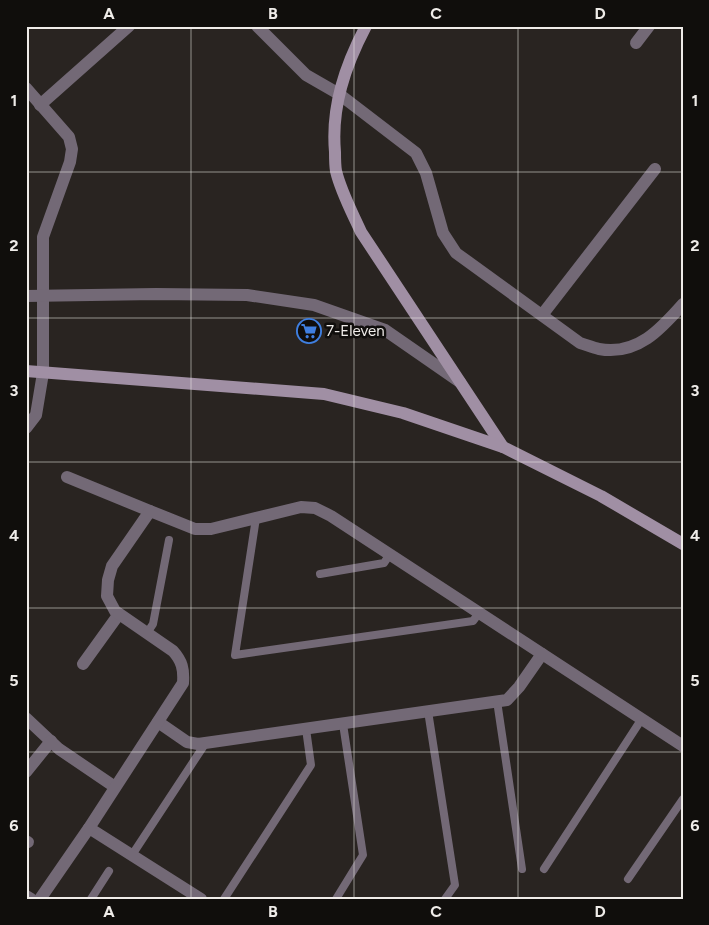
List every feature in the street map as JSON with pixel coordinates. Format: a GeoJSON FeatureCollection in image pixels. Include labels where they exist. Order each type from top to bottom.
{"type":"FeatureCollection","features":[{"type":"Feature","properties":{"kind":"street"},"geometry":{"type":"LineString","coordinates":[[40,105],[129,26]]}},
{"type":"Feature","properties":{"kind":"street"},"geometry":{"type":"LineString","coordinates":[[257,26],[306,75],[339,94],[416,153],[426,173],[443,232],[456,253],[580,343],[600,349],[622,349],[643,341],[660,329],[683,304]]}},
{"type":"Feature","properties":{"kind":"street"},"geometry":{"type":"LineString","coordinates":[[366,26],[352,53],[339,94],[333,130],[336,170],[361,232],[503,447]]}},
{"type":"Feature","properties":{"kind":"street"},"geometry":{"type":"LineString","coordinates":[[636,43],[649,26]]}},
{"type":"Feature","properties":{"kind":"street"},"geometry":{"type":"LineString","coordinates":[[26,88],[69,137],[72,149],[70,162],[43,237],[43,373],[36,415],[26,428]]}},
{"type":"Feature","properties":{"kind":"street"},"geometry":{"type":"LineString","coordinates":[[542,315],[655,169]]}},
{"type":"Feature","properties":{"kind":"street"},"geometry":{"type":"LineString","coordinates":[[26,296],[247,295],[314,305],[385,330],[463,384]]}},
{"type":"Feature","properties":{"kind":"street"},"geometry":{"type":"LineString","coordinates":[[26,371],[324,394],[403,413],[503,447],[601,496],[683,544]]}},
{"type":"Feature","properties":{"kind":"street"},"geometry":{"type":"LineString","coordinates":[[67,477],[195,529],[211,529],[300,507],[315,508],[331,516],[390,554],[683,746]]}},
{"type":"Feature","properties":{"kind":"street"},"geometry":{"type":"LineString","coordinates":[[40,899],[89,828],[183,683],[184,672],[180,659],[173,651],[115,611],[107,596],[108,580],[112,566],[150,511]]}},
{"type":"Feature","properties":{"kind":"street"},"geometry":{"type":"LineString","coordinates":[[83,664],[119,614]]}},
{"type":"Feature","properties":{"kind":"street"},"geometry":{"type":"LineString","coordinates":[[158,722],[187,742],[205,744],[507,700],[519,687],[542,654]]}},
{"type":"Feature","properties":{"kind":"street"},"geometry":{"type":"LineString","coordinates":[[26,718],[59,749],[115,788]]}},
{"type":"Feature","properties":{"kind":"street"},"geometry":{"type":"LineString","coordinates":[[26,772],[51,741]]}},
{"type":"Feature","properties":{"kind":"street"},"geometry":{"type":"LineString","coordinates":[[89,828],[198,898]]}},
{"type":"Feature","properties":{"kind":"street"},"geometry":{"type":"LineString","coordinates":[[26,896],[31,899]]}},
{"type":"Feature","properties":{"kind":"lane"},"geometry":{"type":"LineString","coordinates":[[256,518],[235,654],[472,621],[479,613]]}},
{"type":"Feature","properties":{"kind":"lane"},"geometry":{"type":"LineString","coordinates":[[147,633],[153,624],[169,540]]}},
{"type":"Feature","properties":{"kind":"lane"},"geometry":{"type":"LineString","coordinates":[[320,574],[384,563],[390,554]]}},
{"type":"Feature","properties":{"kind":"lane"},"geometry":{"type":"LineString","coordinates":[[497,701],[522,869]]}},
{"type":"Feature","properties":{"kind":"lane"},"geometry":{"type":"LineString","coordinates":[[428,711],[455,885],[446,899]]}},
{"type":"Feature","properties":{"kind":"lane"},"geometry":{"type":"LineString","coordinates":[[544,869],[641,720]]}},
{"type":"Feature","properties":{"kind":"lane"},"geometry":{"type":"LineString","coordinates":[[336,899],[364,855],[343,724]]}},
{"type":"Feature","properties":{"kind":"lane"},"geometry":{"type":"LineString","coordinates":[[224,899],[312,765],[306,729]]}},
{"type":"Feature","properties":{"kind":"lane"},"geometry":{"type":"LineString","coordinates":[[132,855],[205,744]]}},
{"type":"Feature","properties":{"kind":"lane"},"geometry":{"type":"LineString","coordinates":[[628,879],[683,799]]}},
{"type":"Feature","properties":{"kind":"lane"},"geometry":{"type":"LineString","coordinates":[[92,899],[109,871]]}},
{"type":"Feature","properties":{"kind":"place","name":"7-Eleven"},"geometry":{"type":"Point","coordinates":[309,331]}}]}
